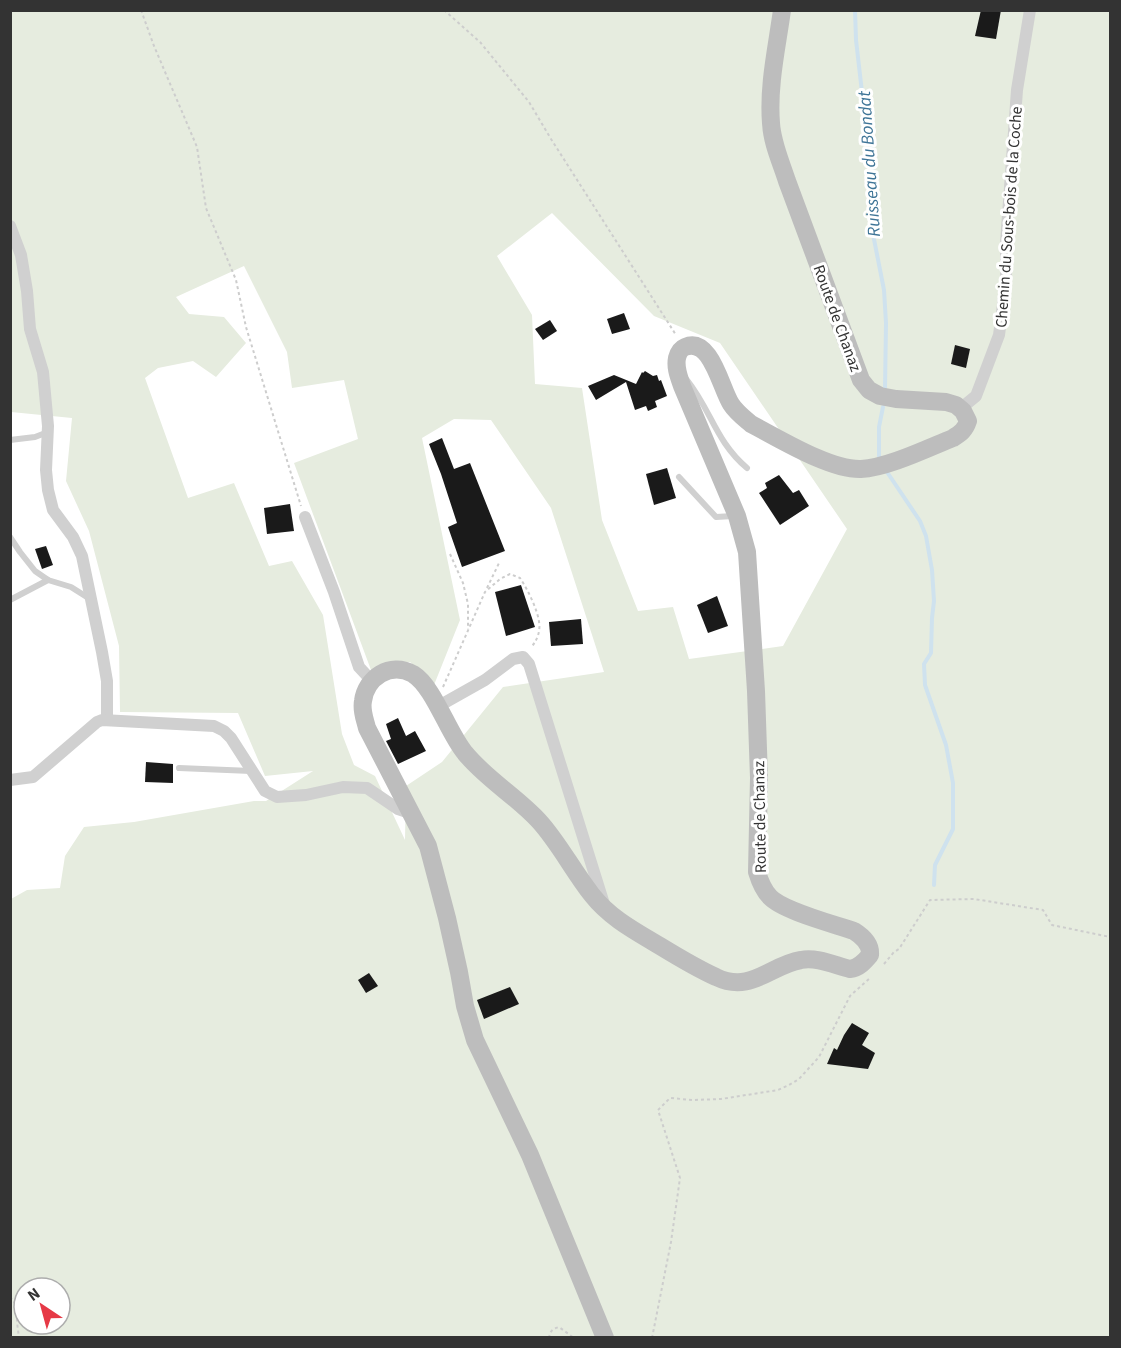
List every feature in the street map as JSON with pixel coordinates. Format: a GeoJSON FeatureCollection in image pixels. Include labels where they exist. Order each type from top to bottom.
{"type":"FeatureCollection","features":[{"type":"Feature","properties":{"kind":"street","name":"Route de Chanaz"},"geometry":{"type":"LineString","coordinates":[[782,10],[772,82],[771,125],[787,181],[861,380],[869,390],[880,396],[946,402],[956,405]]}},
{"type":"Feature","properties":{"kind":"street","name":"Chemin du Sous-bois de la Coche"},"geometry":{"type":"LineString","coordinates":[[956,405],[965,405],[976,396],[999,335],[1006,282],[1006,243],[1017,90],[1030,10]]}},
{"type":"Feature","properties":{"kind":"street"},"geometry":{"type":"LineString","coordinates":[[10,226],[21,255],[30,329],[43,372],[48,432],[46,470],[48,490],[53,510],[73,537],[82,556],[107,681],[107,720]]}},
{"type":"Feature","properties":{"kind":"street"},"geometry":{"type":"LineString","coordinates":[[677,371],[676,361],[679,352],[685,347],[700,348],[708,355],[731,405],[751,424],[838,466],[863,469],[892,462],[953,438],[961,433],[968,421],[963,411],[956,405]]}},
{"type":"Feature","properties":{"kind":"street","name":"Route de Chanaz"},"geometry":{"type":"LineString","coordinates":[[371,680],[387,671],[404,670],[420,679],[464,752],[540,822],[591,894],[606,911],[619,922],[692,965],[718,979],[740,983],[758,979],[800,960],[813,959],[850,969],[862,963],[870,955],[867,944],[859,934],[775,902],[764,890],[759,880],[757,872],[759,778],[756,691],[747,552],[737,516],[677,371]]}},
{"type":"Feature","properties":{"kind":"street"},"geometry":{"type":"LineString","coordinates":[[305,517],[334,592],[359,667],[371,680],[366,689],[362,712],[373,740],[428,846],[475,1040],[530,1155],[605,1338]]}},
{"type":"Feature","properties":{"kind":"street"},"geometry":{"type":"LineString","coordinates":[[437,705],[485,680],[513,659],[524,657],[529,664],[606,911]]}},
{"type":"Feature","properties":{"kind":"street"},"geometry":{"type":"LineString","coordinates":[[10,780],[33,777],[97,722],[107,720],[214,726],[231,738],[265,791],[277,796],[306,795],[343,787],[366,788],[398,809],[413,814]]}},
{"type":"Feature","properties":{"kind":"lane"},"geometry":{"type":"LineString","coordinates":[[677,371],[689,381],[720,437],[735,457],[747,468]]}},
{"type":"Feature","properties":{"kind":"lane"},"geometry":{"type":"LineString","coordinates":[[10,440],[35,437],[48,432]]}},
{"type":"Feature","properties":{"kind":"lane"},"geometry":{"type":"LineString","coordinates":[[679,477],[716,517],[737,516]]}},
{"type":"Feature","properties":{"kind":"lane"},"geometry":{"type":"LineString","coordinates":[[10,537],[35,571],[48,580],[71,587],[92,601]]}},
{"type":"Feature","properties":{"kind":"lane"},"geometry":{"type":"LineString","coordinates":[[10,600],[48,580]]}},
{"type":"Feature","properties":{"kind":"lane"},"geometry":{"type":"LineString","coordinates":[[179,768],[252,771]]}},
{"type":"Feature","properties":{"kind":"path"},"geometry":{"type":"LineString","coordinates":[[141,10],[197,147],[206,208],[236,280],[246,327],[305,517]]}},
{"type":"Feature","properties":{"kind":"path"},"geometry":{"type":"LineString","coordinates":[[444,10],[480,42],[529,102],[685,347]]}},
{"type":"Feature","properties":{"kind":"path"},"geometry":{"type":"LineString","coordinates":[[450,554],[463,583],[468,604],[468,631]]}},
{"type":"Feature","properties":{"kind":"path"},"geometry":{"type":"LineString","coordinates":[[437,705],[485,592],[501,561]]}},
{"type":"Feature","properties":{"kind":"path"},"geometry":{"type":"LineString","coordinates":[[485,592],[510,574],[520,578],[526,587],[533,600],[540,628],[536,641],[524,657]]}},
{"type":"Feature","properties":{"kind":"path"},"geometry":{"type":"LineString","coordinates":[[880,969],[899,949],[930,900],[974,899],[1043,910],[1052,925],[1110,937]]}},
{"type":"Feature","properties":{"kind":"path"},"geometry":{"type":"LineString","coordinates":[[652,1338],[671,1242],[680,1178],[658,1110],[670,1098],[721,1099],[778,1090],[799,1079],[819,1057],[850,996],[872,976]]}},
{"type":"Feature","properties":{"kind":"path"},"geometry":{"type":"LineString","coordinates":[[10,1297],[17,1306],[19,1338]]}},
{"type":"Feature","properties":{"kind":"path"},"geometry":{"type":"LineString","coordinates":[[549,1338],[550,1331],[559,1327],[574,1338]]}},
{"type":"Feature","properties":{"kind":"shaded area"},"geometry":{"type":"Polygon","coordinates":[[[10,11],[1110,11],[1110,1337],[11,1337],[11,899],[27,890],[60,888],[65,856],[84,827],[134,822],[254,801],[266,801],[313,771],[265,776],[238,713],[120,712],[119,646],[89,531],[66,481],[72,418],[11,412],[10,11]],[[552,213],[497,256],[532,315],[535,384],[582,388],[602,520],[638,611],[673,607],[689,659],[783,646],[847,529],[720,343],[654,316],[552,213]],[[244,266],[176,297],[189,314],[224,317],[246,343],[216,377],[193,361],[158,368],[145,378],[188,498],[234,483],[269,566],[292,561],[323,615],[342,734],[354,765],[375,776],[405,840],[406,786],[442,762],[503,687],[604,672],[551,508],[491,420],[454,419],[422,438],[460,620],[434,685],[410,662],[371,670],[294,463],[358,439],[344,380],[292,388],[287,352],[244,266]]]}},
{"type":"Feature","properties":{"kind":"building"},"geometry":{"type":"Polygon","coordinates":[[[981,10],[1001,10],[996,39],[975,36],[981,10]]]}},
{"type":"Feature","properties":{"kind":"building"},"geometry":{"type":"Polygon","coordinates":[[[624,313],[630,329],[612,334],[607,319],[624,313]]]}},
{"type":"Feature","properties":{"kind":"building"},"geometry":{"type":"Polygon","coordinates":[[[550,320],[557,331],[543,340],[535,329],[550,320]]]}},
{"type":"Feature","properties":{"kind":"building"},"geometry":{"type":"Polygon","coordinates":[[[955,345],[970,349],[966,368],[951,364],[955,345]]]}},
{"type":"Feature","properties":{"kind":"building"},"geometry":{"type":"Polygon","coordinates":[[[645,371],[653,376],[657,375],[667,396],[655,401],[657,407],[648,411],[646,406],[635,410],[626,382],[596,400],[588,386],[614,375],[636,384],[642,372],[645,371]]]}},
{"type":"Feature","properties":{"kind":"building"},"geometry":{"type":"Polygon","coordinates":[[[442,438],[454,469],[470,463],[505,551],[462,567],[448,527],[457,523],[429,444],[442,438]]]}},
{"type":"Feature","properties":{"kind":"building"},"geometry":{"type":"Polygon","coordinates":[[[667,468],[676,498],[654,505],[646,474],[667,468]]]}},
{"type":"Feature","properties":{"kind":"building"},"geometry":{"type":"Polygon","coordinates":[[[779,475],[793,493],[799,490],[809,506],[780,525],[759,493],[767,488],[765,483],[779,475]]]}},
{"type":"Feature","properties":{"kind":"building"},"geometry":{"type":"Polygon","coordinates":[[[290,504],[294,531],[267,534],[264,508],[290,504]]]}},
{"type":"Feature","properties":{"kind":"building"},"geometry":{"type":"Polygon","coordinates":[[[46,546],[53,565],[42,569],[35,549],[46,546]]]}},
{"type":"Feature","properties":{"kind":"building"},"geometry":{"type":"Polygon","coordinates":[[[521,585],[535,627],[506,636],[495,592],[521,585]]]}},
{"type":"Feature","properties":{"kind":"building"},"geometry":{"type":"Polygon","coordinates":[[[717,596],[728,626],[708,633],[697,605],[717,596]]]}},
{"type":"Feature","properties":{"kind":"building"},"geometry":{"type":"Polygon","coordinates":[[[581,619],[583,644],[551,646],[549,622],[581,619]]]}},
{"type":"Feature","properties":{"kind":"building"},"geometry":{"type":"Polygon","coordinates":[[[398,718],[406,736],[415,731],[426,751],[398,764],[386,741],[391,739],[386,724],[398,718]]]}},
{"type":"Feature","properties":{"kind":"building"},"geometry":{"type":"Polygon","coordinates":[[[146,762],[173,764],[173,783],[145,782],[146,762]]]}},
{"type":"Feature","properties":{"kind":"building"},"geometry":{"type":"Polygon","coordinates":[[[369,973],[378,986],[366,993],[358,980],[369,973]]]}},
{"type":"Feature","properties":{"kind":"building"},"geometry":{"type":"Polygon","coordinates":[[[510,987],[519,1004],[484,1019],[477,1000],[510,987]]]}},
{"type":"Feature","properties":{"kind":"building"},"geometry":{"type":"Polygon","coordinates":[[[852,1023],[869,1033],[862,1045],[875,1053],[868,1069],[827,1064],[834,1048],[837,1050],[852,1023]]]}},
{"type":"Feature","properties":{"kind":"waterway","name":"Ruisseau du Bondat"},"geometry":{"type":"LineString","coordinates":[[855,10],[863,101],[870,131],[873,160],[871,224],[884,290],[885,389]]}},
{"type":"Feature","properties":{"kind":"waterway","name":"Ruisseau du Bondat"},"geometry":{"type":"LineString","coordinates":[[879,457],[879,427],[883,407]]}},
{"type":"Feature","properties":{"kind":"waterway","name":"Ruisseau du Bondat"},"geometry":{"type":"LineString","coordinates":[[887,472],[920,521],[926,536],[932,570],[934,601],[931,653],[924,664],[925,685],[946,745],[953,783],[953,829],[935,865],[934,885]]}}]}
